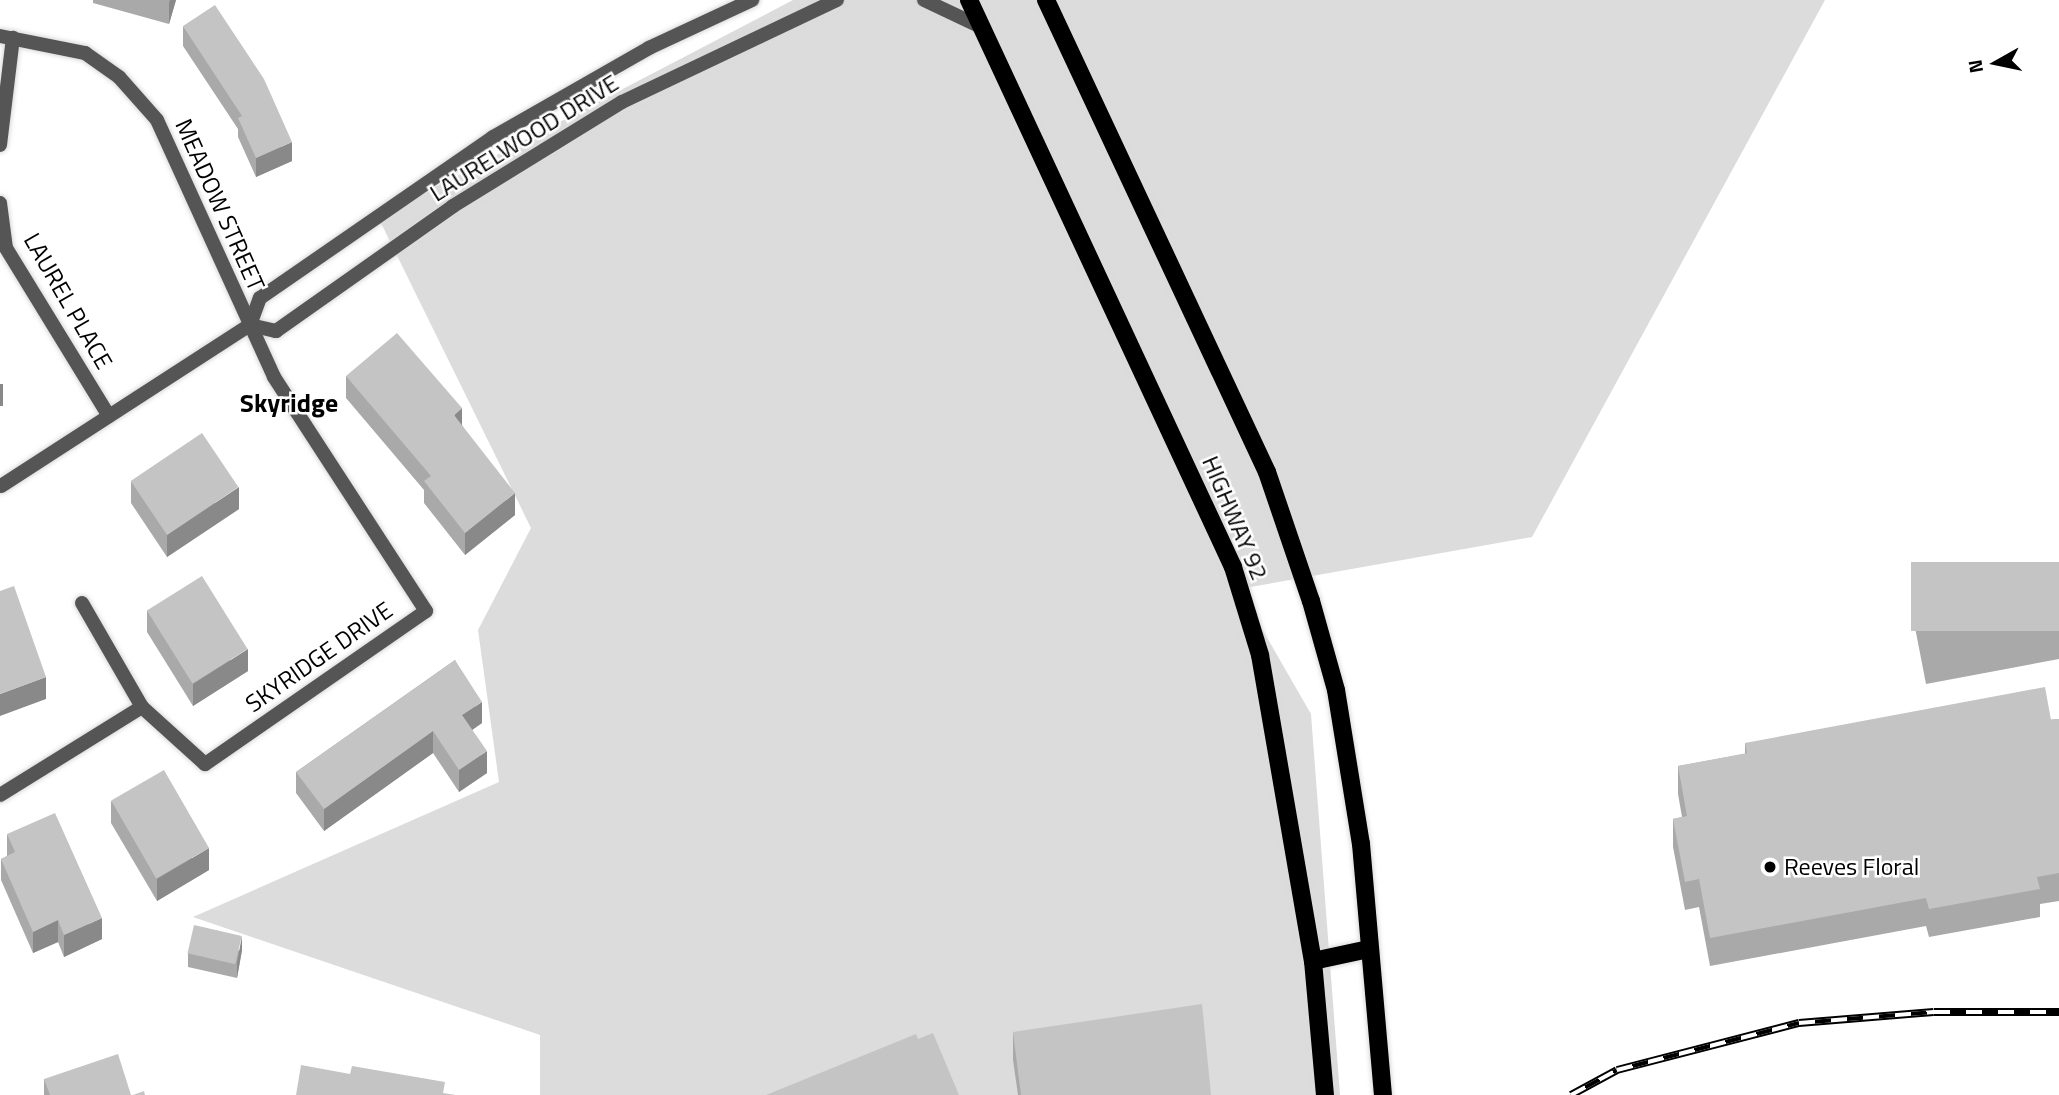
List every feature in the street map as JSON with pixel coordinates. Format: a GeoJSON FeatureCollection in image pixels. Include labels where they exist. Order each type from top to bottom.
{"type":"FeatureCollection","features":[{"type":"Feature","properties":{"kind":"main road","name":"HIGHWAY 92"},"geometry":{"type":"LineString","coordinates":[[969,0],[1233,567],[1261,655],[1313,961],[1325,1095]]}},
{"type":"Feature","properties":{"kind":"main road","name":"HIGHWAY 92"},"geometry":{"type":"LineString","coordinates":[[1046,0],[1267,472],[1336,690],[1361,844],[1383,1095]]}},
{"type":"Feature","properties":{"kind":"main road"},"geometry":{"type":"LineString","coordinates":[[1313,961],[1369,949]]}},
{"type":"Feature","properties":{"kind":"street","name":"LAURELWOOD DRIVE"},"geometry":{"type":"LineString","coordinates":[[752,0],[649,48],[493,137],[260,298],[250,325],[276,331],[453,206],[622,102],[837,0]]}},
{"type":"Feature","properties":{"kind":"street"},"geometry":{"type":"LineString","coordinates":[[924,0],[981,27]]}},
{"type":"Feature","properties":{"kind":"street","name":"MEADOW STREET"},"geometry":{"type":"LineString","coordinates":[[6,37],[85,53],[119,77],[157,120],[250,325]]}},
{"type":"Feature","properties":{"kind":"street"},"geometry":{"type":"LineString","coordinates":[[0,145],[6,37]]}},
{"type":"Feature","properties":{"kind":"street","name":"LAUREL PLACE"},"geometry":{"type":"LineString","coordinates":[[0,203],[6,248],[109,416]]}},
{"type":"Feature","properties":{"kind":"street"},"geometry":{"type":"LineString","coordinates":[[1,486],[250,325]]}},
{"type":"Feature","properties":{"kind":"street","name":"SKYRIDGE DRIVE"},"geometry":{"type":"LineString","coordinates":[[82,603],[142,707],[205,764],[426,611],[274,377],[250,325]]}},
{"type":"Feature","properties":{"kind":"street"},"geometry":{"type":"LineString","coordinates":[[0,795],[142,707]]}},
{"type":"Feature","properties":{"kind":"shaded area"},"geometry":{"type":"Polygon","coordinates":[[[793,0],[1825,0],[1532,537],[1239,589],[1311,714],[1340,1095],[540,1095],[540,1035],[193,917],[499,782],[478,630],[531,528],[378,217],[793,0]]]}},
{"type":"Feature","properties":{"kind":"building"},"geometry":{"type":"Polygon","coordinates":[[[215,5],[264,79],[292,142],[256,158],[238,118],[242,116],[183,26],[215,5]]]}},
{"type":"Feature","properties":{"kind":"building"},"geometry":{"type":"Polygon","coordinates":[[[397,333],[462,408],[454,415],[515,493],[465,533],[424,481],[431,476],[346,376],[397,333]]]}},
{"type":"Feature","properties":{"kind":"building"},"geometry":{"type":"Polygon","coordinates":[[[202,433],[238,487],[167,535],[131,481],[202,433]]]}},
{"type":"Feature","properties":{"kind":"building"},"geometry":{"type":"Polygon","coordinates":[[[1911,562],[2059,562],[2059,631],[1911,631],[1911,562]]]}},
{"type":"Feature","properties":{"kind":"building"},"geometry":{"type":"Polygon","coordinates":[[[202,576],[248,649],[192,683],[147,610],[202,576]]]}},
{"type":"Feature","properties":{"kind":"building"},"geometry":{"type":"Polygon","coordinates":[[[14,586],[46,677],[0,694],[0,591],[14,586]]]}},
{"type":"Feature","properties":{"kind":"building"},"geometry":{"type":"Polygon","coordinates":[[[455,660],[482,702],[462,715],[487,751],[459,770],[433,731],[324,809],[296,772],[455,660]]]}},
{"type":"Feature","properties":{"kind":"building"},"geometry":{"type":"Polygon","coordinates":[[[2045,687],[2051,720],[2059,719],[2059,873],[2037,877],[2040,889],[1929,909],[1926,898],[1710,938],[1699,879],[1685,882],[1673,819],[1687,816],[1678,766],[1747,753],[1745,743],[2045,687]]]}},
{"type":"Feature","properties":{"kind":"building"},"geometry":{"type":"Polygon","coordinates":[[[164,770],[209,848],[156,878],[111,800],[164,770]]]}},
{"type":"Feature","properties":{"kind":"building"},"geometry":{"type":"Polygon","coordinates":[[[55,813],[102,918],[64,935],[58,920],[33,932],[1,859],[15,852],[7,834],[55,813]]]}},
{"type":"Feature","properties":{"kind":"building"},"geometry":{"type":"Polygon","coordinates":[[[194,925],[242,936],[235,964],[187,953],[194,925]]]}},
{"type":"Feature","properties":{"kind":"building"},"geometry":{"type":"Polygon","coordinates":[[[1202,1004],[1211,1095],[1021,1095],[1013,1032],[1202,1004]]]}},
{"type":"Feature","properties":{"kind":"building"},"geometry":{"type":"Polygon","coordinates":[[[933,1033],[959,1095],[766,1095],[916,1034],[918,1039],[933,1033]]]}},
{"type":"Feature","properties":{"kind":"building"},"geometry":{"type":"Polygon","coordinates":[[[118,1054],[131,1095],[50,1095],[44,1079],[118,1054]]]}},
{"type":"Feature","properties":{"kind":"building"},"geometry":{"type":"Polygon","coordinates":[[[301,1065],[350,1074],[352,1066],[445,1082],[443,1093],[456,1095],[296,1095],[301,1065]]]}},
{"type":"Feature","properties":{"kind":"railway"},"geometry":{"type":"LineString","coordinates":[[1571,1095],[1617,1070],[1799,1023],[1934,1012],[2059,1012]]}},
{"type":"Feature","properties":{"kind":"place","name":"Reeves Floral"},"geometry":{"type":"Point","coordinates":[1770,867]}},
{"type":"Feature","properties":{"kind":"district","name":"Skyridge"},"geometry":{"type":"Point","coordinates":[289,403]}}]}
